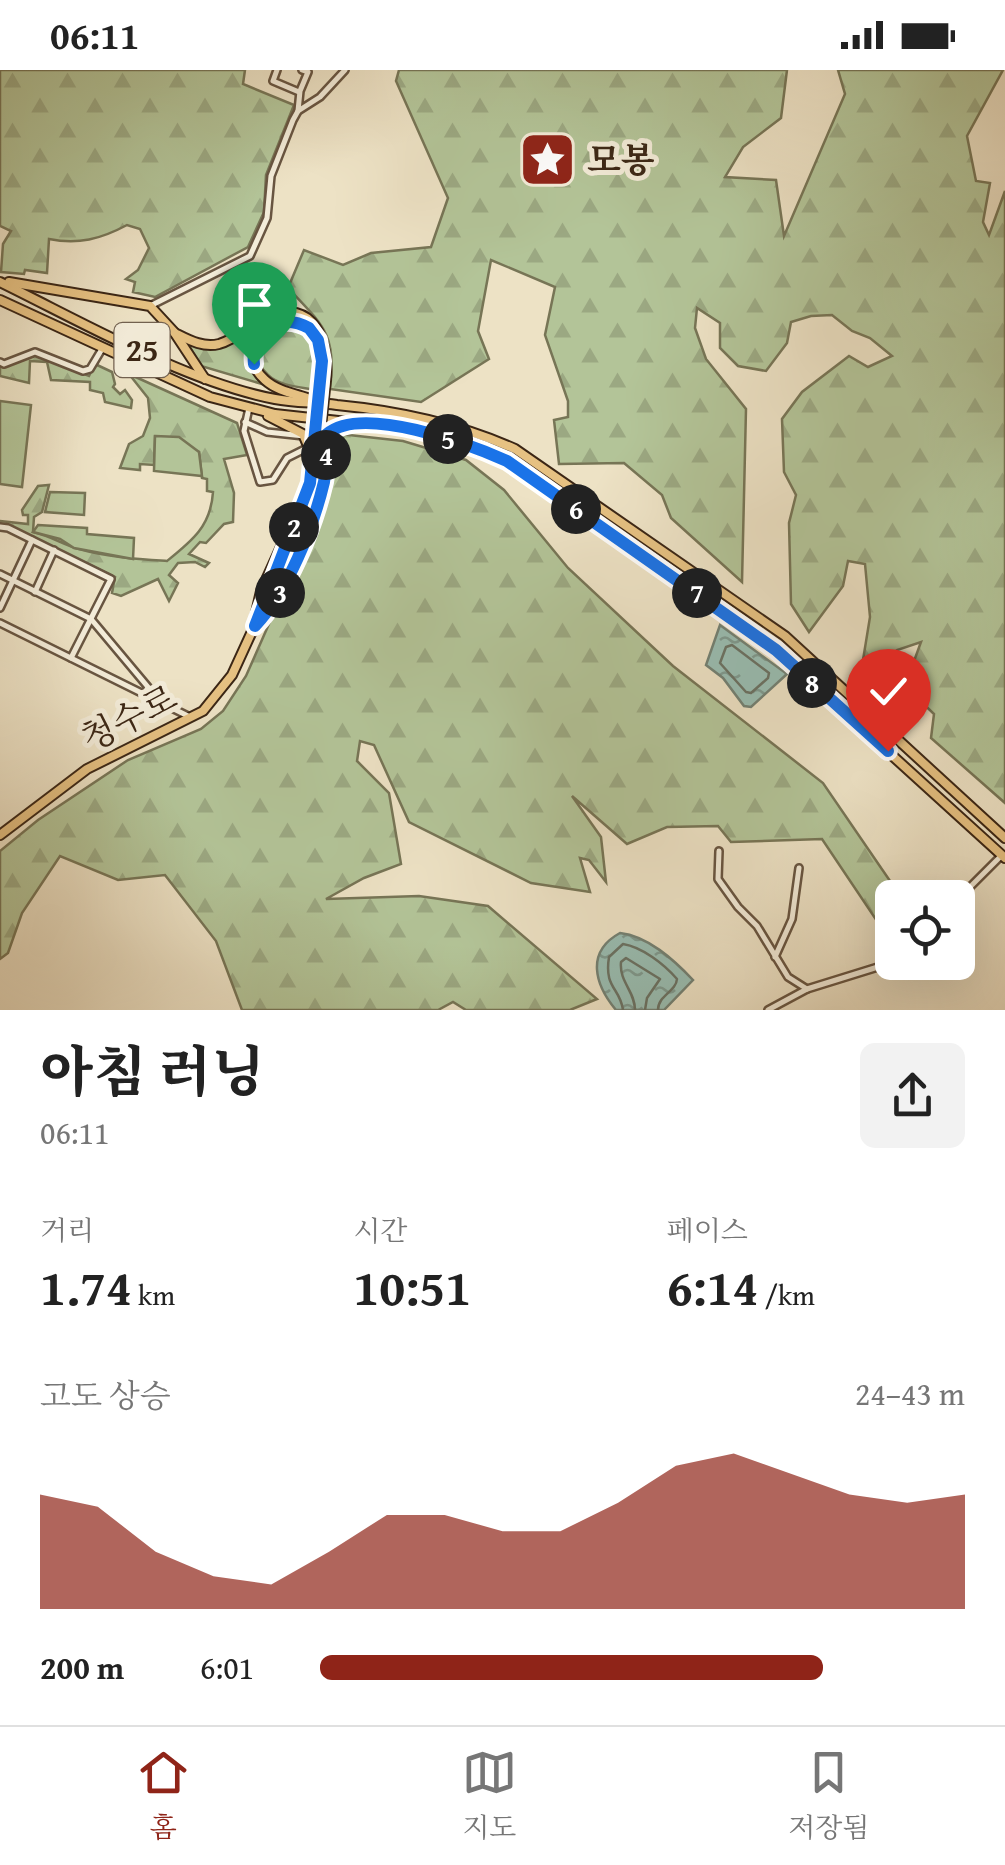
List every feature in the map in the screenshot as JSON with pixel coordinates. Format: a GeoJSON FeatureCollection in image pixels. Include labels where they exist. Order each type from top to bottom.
{"type":"FeatureCollection","features":[{"type":"Feature","properties":{"kind":"main road"},"geometry":{"type":"LineString","coordinates":[[0,281],[150,306],[174,332],[205,379]]}},
{"type":"Feature","properties":{"kind":"main road","name":"25"},"geometry":{"type":"LineString","coordinates":[[0,281],[205,379],[276,399],[394,412],[445,423],[514,449],[802,651],[1005,838]]}},
{"type":"Feature","properties":{"kind":"main road","name":"25"},"geometry":{"type":"LineString","coordinates":[[0,300],[210,397],[252,408],[393,426],[451,440],[507,461],[776,650],[1003,856]]}},
{"type":"Feature","properties":{"kind":"main road"},"geometry":{"type":"LineString","coordinates":[[174,332],[199,344],[222,343],[272,315],[296,314],[310,320],[325,341],[310,483],[272,608],[255,626]]}},
{"type":"Feature","properties":{"kind":"main road"},"geometry":{"type":"LineString","coordinates":[[323,378],[321,348],[309,328],[286,320],[270,324],[259,334],[253,356],[263,378],[275,387],[335,404]]}},
{"type":"Feature","properties":{"kind":"main road"},"geometry":{"type":"LineString","coordinates":[[252,408],[291,425],[305,436],[310,446]]}},
{"type":"Feature","properties":{"kind":"main road"},"geometry":{"type":"LineString","coordinates":[[277,586],[323,485],[326,443],[331,430],[353,422]]}},
{"type":"Feature","properties":{"kind":"main road","name":"청수로"},"geometry":{"type":"LineString","coordinates":[[255,626],[256,605],[302,502],[310,446]]}},
{"type":"Feature","properties":{"kind":"main road","name":"청수로"},"geometry":{"type":"LineString","coordinates":[[0,836],[86,769],[192,718],[225,686],[277,586]]}},
{"type":"Feature","properties":{"kind":"street"},"geometry":{"type":"LineString","coordinates":[[277,70],[272,81],[300,92]]}},
{"type":"Feature","properties":{"kind":"street"},"geometry":{"type":"LineString","coordinates":[[150,306],[250,256],[267,218],[272,176],[298,111],[308,72],[302,70]]}},
{"type":"Feature","properties":{"kind":"street"},"geometry":{"type":"LineString","coordinates":[[298,111],[320,97],[345,70]]}},
{"type":"Feature","properties":{"kind":"street"},"geometry":{"type":"LineString","coordinates":[[0,362],[34,352],[82,372],[90,369],[102,349]]}},
{"type":"Feature","properties":{"kind":"street"},"geometry":{"type":"LineString","coordinates":[[252,408],[244,431],[260,482],[273,480],[286,458],[310,446]]}},
{"type":"Feature","properties":{"kind":"street"},"geometry":{"type":"LineString","coordinates":[[245,422],[267,432],[305,436]]}},
{"type":"Feature","properties":{"kind":"street"},"geometry":{"type":"LineString","coordinates":[[0,528],[8,528],[112,579],[71,659]]}},
{"type":"Feature","properties":{"kind":"street"},"geometry":{"type":"LineString","coordinates":[[0,608],[32,540]]}},
{"type":"Feature","properties":{"kind":"street"},"geometry":{"type":"LineString","coordinates":[[35,592],[54,550]]}},
{"type":"Feature","properties":{"kind":"street"},"geometry":{"type":"LineString","coordinates":[[0,574],[91,620],[148,687],[144,695]]}},
{"type":"Feature","properties":{"kind":"street"},"geometry":{"type":"LineString","coordinates":[[0,623],[192,718]]}},
{"type":"Feature","properties":{"kind":"street"},"geometry":{"type":"LineString","coordinates":[[719,851],[718,879],[757,926],[788,976],[807,989]]}},
{"type":"Feature","properties":{"kind":"street"},"geometry":{"type":"LineString","coordinates":[[975,883],[1003,856]]}},
{"type":"Feature","properties":{"kind":"street"},"geometry":{"type":"LineString","coordinates":[[775,957],[792,919],[800,868]]}},
{"type":"Feature","properties":{"kind":"street"},"geometry":{"type":"LineString","coordinates":[[768,1010],[807,989],[875,968]]}},
{"type":"Feature","properties":{"kind":"green space"},"geometry":{"type":"Polygon","coordinates":[[[0,70],[245,70],[243,84],[294,105],[266,175],[264,212],[248,247],[155,297],[133,292],[135,282],[126,279],[138,270],[149,248],[140,229],[127,225],[89,240],[49,239],[47,273],[1,272],[3,244],[11,231],[0,226],[0,70]]]}},
{"type":"Feature","properties":{"kind":"green space"},"geometry":{"type":"Polygon","coordinates":[[[399,70],[787,70],[781,118],[743,147],[725,177],[776,180],[784,236],[845,94],[838,70],[1003,70],[967,136],[976,181],[990,183],[983,222],[989,235],[1005,191],[1005,803],[931,738],[934,714],[905,686],[921,642],[897,650],[873,677],[863,660],[870,617],[865,564],[848,561],[843,586],[809,632],[791,604],[789,523],[796,495],[784,472],[782,419],[802,392],[849,356],[868,367],[892,356],[870,338],[852,331],[832,315],[791,322],[787,343],[766,371],[738,366],[720,348],[720,323],[697,308],[695,328],[706,359],[746,409],[742,582],[671,518],[662,495],[624,463],[559,464],[554,420],[568,417],[568,401],[545,335],[555,287],[491,260],[478,331],[489,359],[421,402],[330,389],[331,356],[325,333],[288,288],[304,250],[343,265],[371,253],[431,247],[448,198],[396,81],[399,70]]]}},
{"type":"Feature","properties":{"kind":"green space"},"geometry":{"type":"Polygon","coordinates":[[[282,323],[298,324],[315,345],[315,390],[278,382],[258,360],[263,338],[282,323]]]}},
{"type":"Feature","properties":{"kind":"green space"},"geometry":{"type":"Polygon","coordinates":[[[259,325],[250,351],[262,384],[201,366],[186,341],[201,348],[259,325]]]}},
{"type":"Feature","properties":{"kind":"green space"},"geometry":{"type":"Polygon","coordinates":[[[34,355],[89,376],[95,364],[112,372],[113,387],[120,394],[125,390],[132,400],[131,408],[105,402],[103,393],[90,390],[90,382],[51,380],[47,362],[30,361],[29,383],[0,376],[0,364],[34,355]]]}},
{"type":"Feature","properties":{"kind":"green space"},"geometry":{"type":"Polygon","coordinates":[[[129,374],[237,423],[247,455],[224,459],[234,493],[233,522],[224,524],[189,554],[209,563],[205,567],[195,562],[178,563],[169,575],[178,583],[169,601],[158,579],[121,596],[112,593],[115,577],[0,525],[0,521],[28,524],[28,515],[23,515],[22,510],[38,486],[49,485],[42,512],[34,517],[33,532],[73,547],[112,556],[167,561],[199,532],[213,492],[207,491],[207,479],[202,478],[199,452],[155,437],[154,465],[140,464],[140,470],[120,468],[129,444],[143,436],[150,418],[148,398],[129,374]]]}},
{"type":"Feature","properties":{"kind":"green space"},"geometry":{"type":"Polygon","coordinates":[[[0,401],[31,405],[22,487],[0,484],[0,401]]]}},
{"type":"Feature","properties":{"kind":"green space"},"geometry":{"type":"Polygon","coordinates":[[[330,435],[403,441],[466,460],[504,490],[568,568],[673,666],[823,783],[889,880],[875,880],[875,918],[822,839],[731,842],[718,826],[667,827],[627,844],[572,796],[601,837],[606,882],[589,860],[580,858],[590,892],[531,883],[409,822],[374,745],[360,741],[357,761],[389,793],[401,864],[326,899],[419,896],[488,906],[597,999],[570,1010],[466,1010],[453,1002],[438,1010],[242,1010],[216,941],[165,875],[118,880],[60,856],[22,913],[8,953],[0,959],[0,851],[38,820],[128,760],[201,729],[223,711],[246,676],[321,506],[330,435]]]}},
{"type":"Feature","properties":{"kind":"green space"},"geometry":{"type":"Polygon","coordinates":[[[155,436],[179,437],[199,452],[202,476],[154,471],[155,436]]]}},
{"type":"Feature","properties":{"kind":"green space"},"geometry":{"type":"Polygon","coordinates":[[[50,492],[85,493],[84,515],[45,512],[50,492]]]}},
{"type":"Feature","properties":{"kind":"green space"},"geometry":{"type":"Polygon","coordinates":[[[38,525],[87,528],[87,534],[134,538],[133,559],[74,548],[60,539],[33,532],[38,525]]]}},
{"type":"Feature","properties":{"kind":"water"},"geometry":{"type":"Polygon","coordinates":[[[720,625],[787,674],[751,707],[744,706],[723,678],[706,665],[720,625]]]}},
{"type":"Feature","properties":{"kind":"water"},"geometry":{"type":"Polygon","coordinates":[[[620,933],[650,944],[693,980],[664,1010],[616,1010],[603,990],[598,959],[609,941],[620,933]]]}},
{"type":"Feature","properties":{"kind":"place","name":"모봉"},"geometry":{"type":"Point","coordinates":[548,160]}},
{"type":"Feature","properties":{"kind":"route"},"geometry":{"type":"LineString","coordinates":[[254,364],[259,334],[270,324],[286,320],[309,328],[321,348],[310,483],[255,626],[283,589],[314,514],[323,485],[327,434],[353,422],[393,426],[462,443],[507,461],[776,650],[888,751]]}}]}
